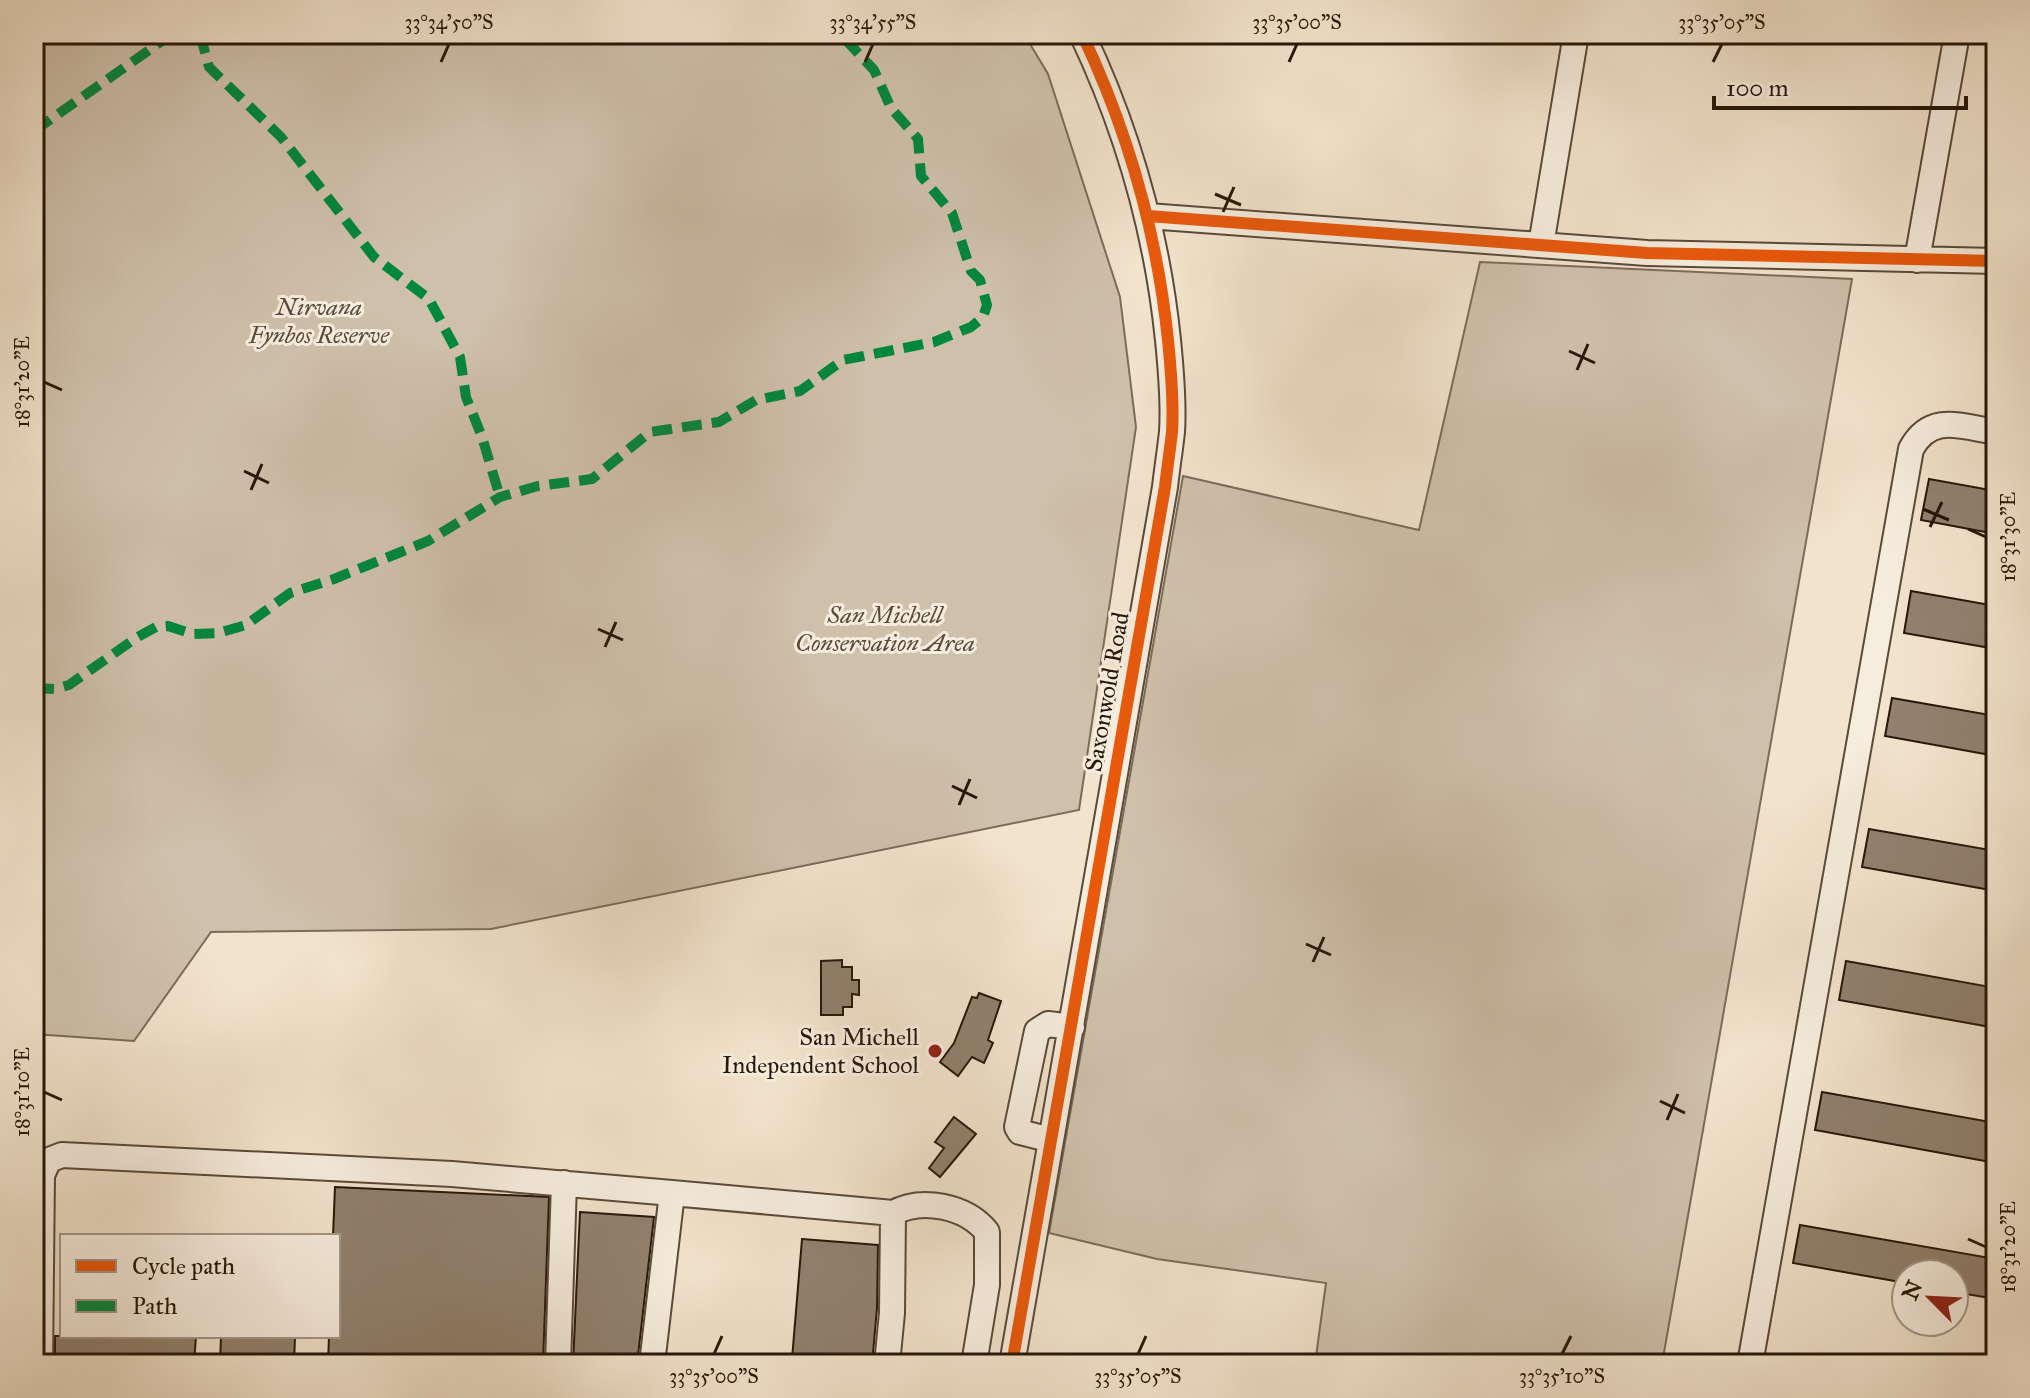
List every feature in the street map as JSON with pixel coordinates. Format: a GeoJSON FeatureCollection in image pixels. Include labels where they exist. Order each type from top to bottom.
{"type":"FeatureCollection","features":[{"type":"Feature","properties":{"kind":"street","name":"Saxonwold Road"},"geometry":{"type":"LineString","coordinates":[[1012,1364],[1165,487],[1172,431],[1171,371],[1164,301],[1148,216],[1131,157],[1101,75],[1082,34]]}},
{"type":"Feature","properties":{"kind":"street"},"geometry":{"type":"LineString","coordinates":[[1541,245],[1576,34]]}},
{"type":"Feature","properties":{"kind":"street"},"geometry":{"type":"LineString","coordinates":[[1917,260],[1957,34]]}},
{"type":"Feature","properties":{"kind":"street"},"geometry":{"type":"LineString","coordinates":[[1148,216],[1647,253],[1996,261]]}},
{"type":"Feature","properties":{"kind":"street"},"geometry":{"type":"LineString","coordinates":[[1750,1364],[1911,449],[1921,434],[1940,424],[1996,432]]}},
{"type":"Feature","properties":{"kind":"street"},"geometry":{"type":"LineString","coordinates":[[1051,1140],[1020,1132],[1017,1127],[1037,1031],[1048,1024],[1072,1027]]}},
{"type":"Feature","properties":{"kind":"street"},"geometry":{"type":"LineString","coordinates":[[40,1364],[42,1175],[47,1162],[56,1156],[250,1163],[564,1183],[893,1213],[911,1205],[948,1209],[973,1218],[987,1232],[987,1285],[974,1364]]}},
{"type":"Feature","properties":{"kind":"street"},"geometry":{"type":"LineString","coordinates":[[558,1364],[564,1183]]}},
{"type":"Feature","properties":{"kind":"street"},"geometry":{"type":"LineString","coordinates":[[652,1364],[672,1193]]}},
{"type":"Feature","properties":{"kind":"street"},"geometry":{"type":"LineString","coordinates":[[887,1364],[892,1313],[893,1213]]}},
{"type":"Feature","properties":{"kind":"green space"},"geometry":{"type":"Polygon","coordinates":[[[34,34],[1024,34],[1048,74],[1120,297],[1136,427],[1079,810],[491,929],[211,932],[134,1041],[34,1034],[34,34]]]}},
{"type":"Feature","properties":{"kind":"green space"},"geometry":{"type":"Polygon","coordinates":[[[1480,262],[1852,279],[1662,1364],[1315,1364],[1326,1283],[1157,1259],[1049,1233],[1183,476],[1419,530],[1480,262]]]}},
{"type":"Feature","properties":{"kind":"building"},"geometry":{"type":"Polygon","coordinates":[[[1929,479],[1996,491],[1996,534],[1921,520],[1929,479]]]}},
{"type":"Feature","properties":{"kind":"building"},"geometry":{"type":"Polygon","coordinates":[[[1911,591],[1996,606],[1996,649],[1904,633],[1911,591]]]}},
{"type":"Feature","properties":{"kind":"building"},"geometry":{"type":"Polygon","coordinates":[[[1892,698],[1996,716],[1996,756],[1885,736],[1892,698]]]}},
{"type":"Feature","properties":{"kind":"building"},"geometry":{"type":"Polygon","coordinates":[[[1869,829],[1996,851],[1996,891],[1862,867],[1869,829]]]}},
{"type":"Feature","properties":{"kind":"building"},"geometry":{"type":"Polygon","coordinates":[[[842,960],[842,967],[852,967],[852,980],[859,980],[859,995],[852,994],[852,1007],[843,1007],[843,1015],[821,1015],[821,961],[842,960]]]}},
{"type":"Feature","properties":{"kind":"building"},"geometry":{"type":"Polygon","coordinates":[[[1846,961],[1996,988],[1996,1028],[1839,1000],[1846,961]]]}},
{"type":"Feature","properties":{"kind":"building"},"geometry":{"type":"Polygon","coordinates":[[[979,993],[1001,1001],[988,1040],[993,1043],[984,1063],[972,1057],[958,1076],[940,1062],[954,1043],[972,997],[977,998],[979,993]]]}},
{"type":"Feature","properties":{"kind":"building"},"geometry":{"type":"Polygon","coordinates":[[[1822,1092],[1996,1123],[1996,1163],[1815,1130],[1822,1092]]]}},
{"type":"Feature","properties":{"kind":"building"},"geometry":{"type":"Polygon","coordinates":[[[954,1117],[976,1134],[940,1177],[929,1168],[944,1148],[935,1142],[954,1117]]]}},
{"type":"Feature","properties":{"kind":"building"},"geometry":{"type":"Polygon","coordinates":[[[335,1187],[549,1197],[543,1364],[328,1364],[329,1338],[340,1338],[340,1234],[333,1234],[335,1187]]]}},
{"type":"Feature","properties":{"kind":"building"},"geometry":{"type":"Polygon","coordinates":[[[580,1212],[654,1217],[637,1364],[573,1364],[580,1212]]]}},
{"type":"Feature","properties":{"kind":"building"},"geometry":{"type":"Polygon","coordinates":[[[1800,1225],[1996,1259],[1996,1299],[1970,1295],[1970,1258],[1890,1258],[1890,1280],[1793,1263],[1800,1225]]]}},
{"type":"Feature","properties":{"kind":"building"},"geometry":{"type":"Polygon","coordinates":[[[802,1239],[878,1245],[872,1364],[792,1359],[802,1239]]]}},
{"type":"Feature","properties":{"kind":"building"},"geometry":{"type":"Polygon","coordinates":[[[55,1336],[196,1338],[194,1364],[55,1364],[55,1336]]]}},
{"type":"Feature","properties":{"kind":"building"},"geometry":{"type":"Polygon","coordinates":[[[221,1338],[295,1338],[294,1364],[220,1364],[221,1338]]]}},
{"type":"Feature","properties":{"kind":"marked path"},"geometry":{"type":"LineString","coordinates":[[34,131],[172,34]]}},
{"type":"Feature","properties":{"kind":"marked path"},"geometry":{"type":"LineString","coordinates":[[200,34],[209,67],[281,137],[374,257],[429,299],[460,357],[466,397],[500,497]]}},
{"type":"Feature","properties":{"kind":"marked path"},"geometry":{"type":"LineString","coordinates":[[34,688],[54,689],[69,685],[156,627],[168,626],[192,634],[218,633],[246,625],[290,593],[334,579],[428,541],[500,497],[538,486],[592,479],[650,432],[719,422],[756,400],[800,391],[843,360],[934,342],[971,327],[983,317],[987,305],[980,280],[971,271],[952,213],[921,176],[918,139],[891,108],[874,70],[840,34]]}},
{"type":"Feature","properties":{"kind":"cycle path"},"geometry":{"type":"LineString","coordinates":[[1012,1364],[1165,487],[1172,432],[1168,340],[1148,222],[1127,145],[1082,34]]}},
{"type":"Feature","properties":{"kind":"cycle path"},"geometry":{"type":"LineString","coordinates":[[1148,216],[1647,253],[1996,261]]}},
{"type":"Feature","properties":{"kind":"place","name":"San Michell Independent School"},"geometry":{"type":"Point","coordinates":[935,1051]}},
{"type":"Feature","properties":{"kind":"park label","name":"Nirvana Fynbos Reserve"},"geometry":{"type":"Point","coordinates":[319,321]}},
{"type":"Feature","properties":{"kind":"park label","name":"San Michell Conservation Area"},"geometry":{"type":"Point","coordinates":[885,629]}}]}
